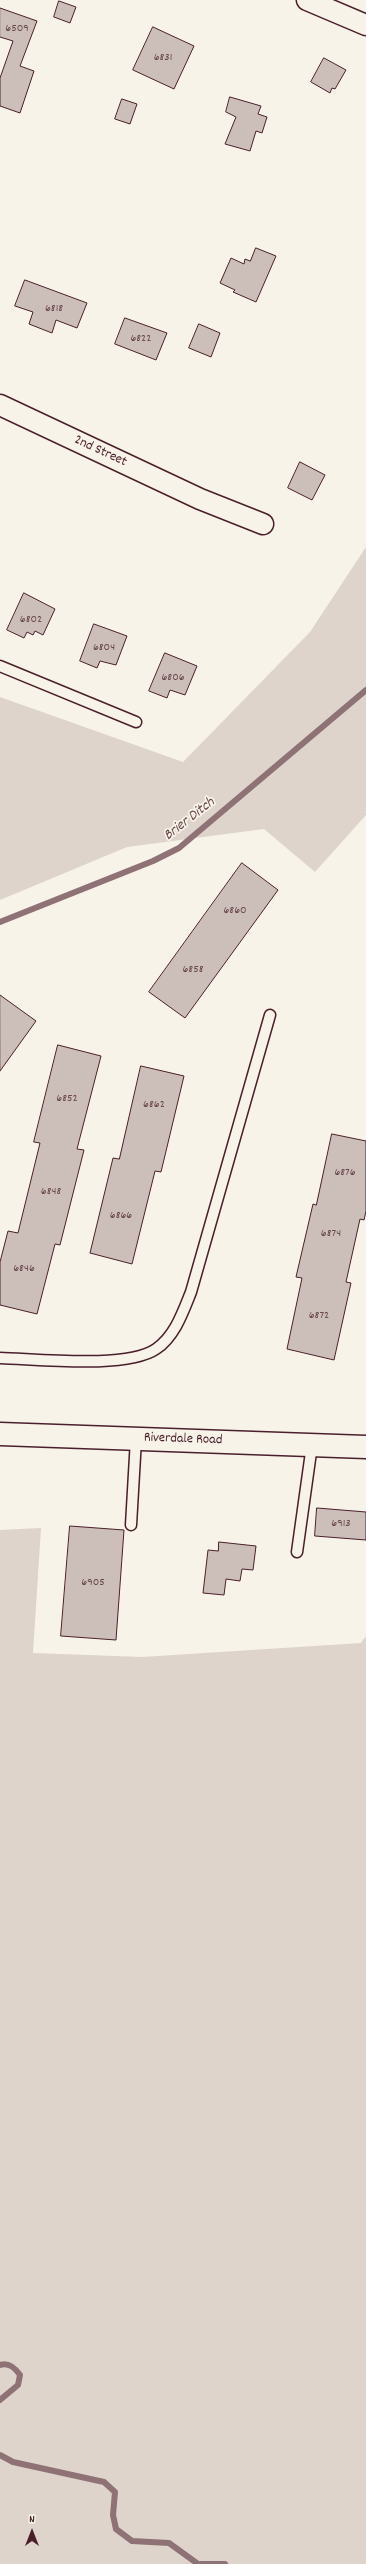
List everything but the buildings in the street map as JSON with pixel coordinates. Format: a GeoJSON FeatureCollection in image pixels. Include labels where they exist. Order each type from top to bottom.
{"type":"FeatureCollection","features":[{"type":"Feature","properties":{"kind":"main road","name":"Riverdale Road"},"geometry":{"type":"LineString","coordinates":[[0,1434],[366,1447]]}},
{"type":"Feature","properties":{"kind":"street"},"geometry":{"type":"LineString","coordinates":[[307,0],[366,25]]}},
{"type":"Feature","properties":{"kind":"street","name":"2nd Street"},"geometry":{"type":"LineString","coordinates":[[0,405],[200,499],[263,524]]}},
{"type":"Feature","properties":{"kind":"lane"},"geometry":{"type":"LineString","coordinates":[[0,666],[136,722]]}},
{"type":"Feature","properties":{"kind":"lane"},"geometry":{"type":"LineString","coordinates":[[0,1358],[116,1360],[146,1355],[158,1348],[175,1329],[191,1292],[270,1015]]}},
{"type":"Feature","properties":{"kind":"lane"},"geometry":{"type":"LineString","coordinates":[[131,1525],[136,1439]]}},
{"type":"Feature","properties":{"kind":"lane"},"geometry":{"type":"LineString","coordinates":[[297,1552],[312,1445]]}},
{"type":"Feature","properties":{"kind":"shaded area"},"geometry":{"type":"Polygon","coordinates":[[[366,547],[366,815],[315,872],[264,829],[127,847],[0,900],[0,697],[183,762],[310,632],[366,547]]]}},
{"type":"Feature","properties":{"kind":"shaded area"},"geometry":{"type":"Polygon","coordinates":[[[41,1528],[33,1653],[142,1657],[361,1643],[366,1636],[366,2564],[0,2564],[0,1530],[41,1528]]]}},
{"type":"Feature","properties":{"kind":"waterway","name":"Brier Ditch"},"geometry":{"type":"LineString","coordinates":[[0,922],[153,861],[179,848],[366,690]]}},
{"type":"Feature","properties":{"kind":"waterway"},"geometry":{"type":"LineString","coordinates":[[0,2365],[6,2364],[12,2366],[20,2375],[18,2385],[0,2400]]}},
{"type":"Feature","properties":{"kind":"waterway"},"geometry":{"type":"LineString","coordinates":[[0,2455],[13,2462],[104,2482],[115,2492],[113,2515],[116,2529],[132,2541],[169,2543],[198,2564],[225,2564]]}}]}
